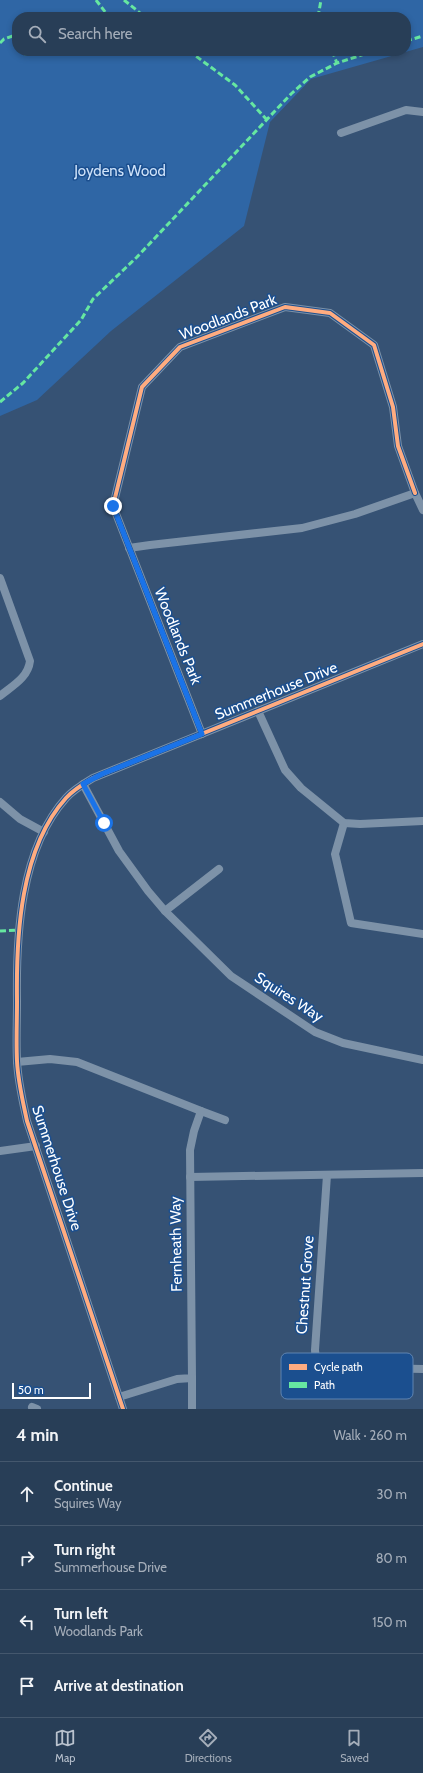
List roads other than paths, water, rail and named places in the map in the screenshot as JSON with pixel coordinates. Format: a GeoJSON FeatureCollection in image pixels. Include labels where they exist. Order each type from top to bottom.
{"type":"FeatureCollection","features":[{"type":"Feature","properties":{"kind":"street"},"geometry":{"type":"LineString","coordinates":[[341,133],[406,110],[423,112]]}},
{"type":"Feature","properties":{"kind":"street","name":"Woodlands Park"},"geometry":{"type":"LineString","coordinates":[[202,734],[113,506],[142,387],[180,347],[285,307],[330,313],[374,345],[392,407],[398,446],[415,493],[423,510]]}},
{"type":"Feature","properties":{"kind":"street"},"geometry":{"type":"LineString","coordinates":[[129,548],[150,544],[302,528],[355,514],[415,493]]}},
{"type":"Feature","properties":{"kind":"street"},"geometry":{"type":"LineString","coordinates":[[0,578],[26,646],[30,667],[24,676],[0,696]]}},
{"type":"Feature","properties":{"kind":"street","name":"Summerhouse Drive"},"geometry":{"type":"LineString","coordinates":[[122,1409],[25,1114],[17,1062],[17,989],[20,907],[34,858],[44,832],[59,806],[67,797],[83,784],[102,774],[423,644]]}},
{"type":"Feature","properties":{"kind":"street"},"geometry":{"type":"LineString","coordinates":[[258,711],[285,770],[301,788],[344,823],[360,824],[423,821]]}},
{"type":"Feature","properties":{"kind":"street","name":"Squires Way"},"geometry":{"type":"LineString","coordinates":[[83,784],[119,851],[164,911],[231,976],[314,1032],[343,1043],[423,1060]]}},
{"type":"Feature","properties":{"kind":"street"},"geometry":{"type":"LineString","coordinates":[[0,802],[20,819],[44,832]]}},
{"type":"Feature","properties":{"kind":"street"},"geometry":{"type":"LineString","coordinates":[[344,823],[335,854],[351,923],[423,934]]}},
{"type":"Feature","properties":{"kind":"street"},"geometry":{"type":"LineString","coordinates":[[164,911],[219,869]]}},
{"type":"Feature","properties":{"kind":"street"},"geometry":{"type":"LineString","coordinates":[[17,1062],[50,1059],[77,1062],[225,1120]]}},
{"type":"Feature","properties":{"kind":"street","name":"Fernheath Way"},"geometry":{"type":"LineString","coordinates":[[192,1409],[190,1150],[194,1131],[201,1111]]}},
{"type":"Feature","properties":{"kind":"street","name":"Summerhouse Drive"},"geometry":{"type":"LineString","coordinates":[[0,1151],[36,1146]]}},
{"type":"Feature","properties":{"kind":"street"},"geometry":{"type":"LineString","coordinates":[[190,1177],[423,1173]]}},
{"type":"Feature","properties":{"kind":"street","name":"Chestnut Grove"},"geometry":{"type":"LineString","coordinates":[[316,1353],[327,1175]]}},
{"type":"Feature","properties":{"kind":"street","name":"Chestnut Grove"},"geometry":{"type":"LineString","coordinates":[[413,1369],[423,1369]]}},
{"type":"Feature","properties":{"kind":"street"},"geometry":{"type":"LineString","coordinates":[[119,1397],[177,1379],[192,1378]]}},
{"type":"Feature","properties":{"kind":"park label","name":"Joydens Wood"},"geometry":{"type":"Point","coordinates":[120,171]}}]}
